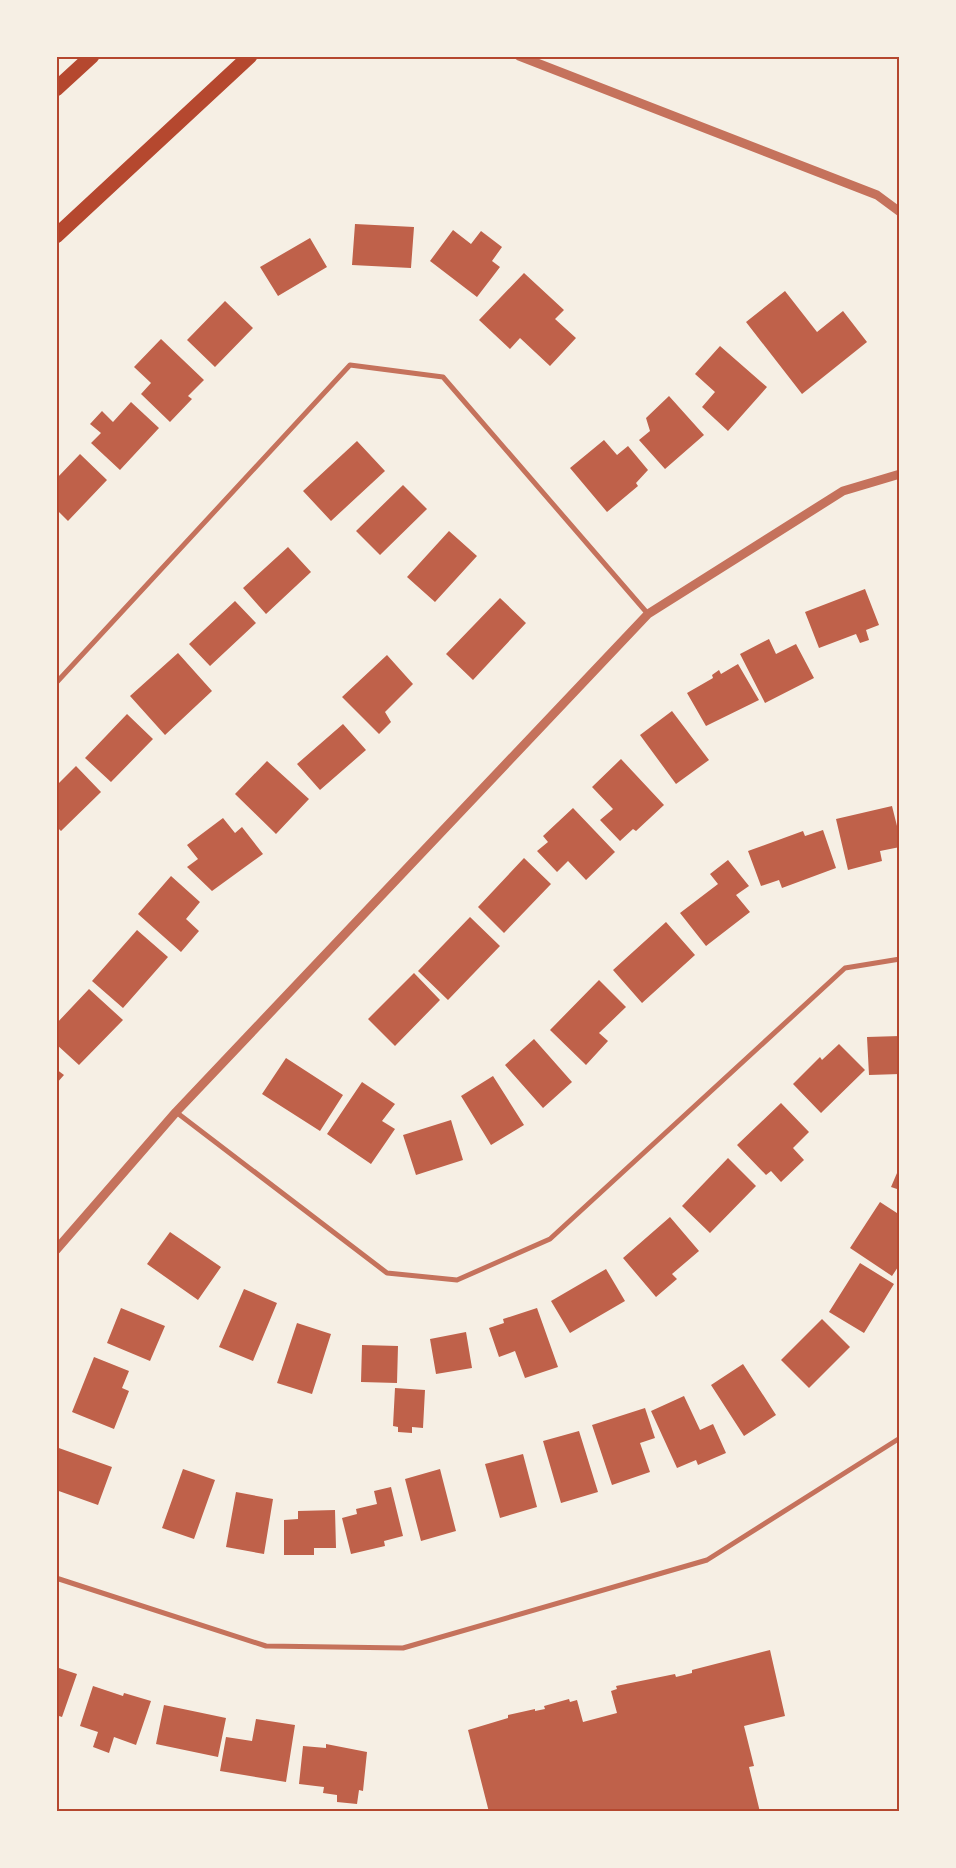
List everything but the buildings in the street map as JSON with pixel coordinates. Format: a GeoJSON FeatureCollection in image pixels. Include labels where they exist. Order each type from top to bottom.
{"type":"FeatureCollection","features":[{"type":"Feature","properties":{"kind":"highway"},"geometry":{"type":"LineString","coordinates":[[56,89],[92,56]]}},
{"type":"Feature","properties":{"kind":"highway"},"geometry":{"type":"LineString","coordinates":[[56,236],[250,56]]}},
{"type":"Feature","properties":{"kind":"street"},"geometry":{"type":"LineString","coordinates":[[519,56],[877,195],[900,212]]}},
{"type":"Feature","properties":{"kind":"street"},"geometry":{"type":"LineString","coordinates":[[56,683],[350,365],[443,378],[648,614]]}},
{"type":"Feature","properties":{"kind":"street"},"geometry":{"type":"LineString","coordinates":[[56,1250],[176,1112],[648,614],[843,491],[900,474]]}},
{"type":"Feature","properties":{"kind":"street"},"geometry":{"type":"LineString","coordinates":[[176,1112],[387,1273],[457,1280],[550,1239],[845,968],[900,959]]}},
{"type":"Feature","properties":{"kind":"street"},"geometry":{"type":"LineString","coordinates":[[56,1578],[266,1646],[403,1648],[707,1560],[900,1438]]}}]}
